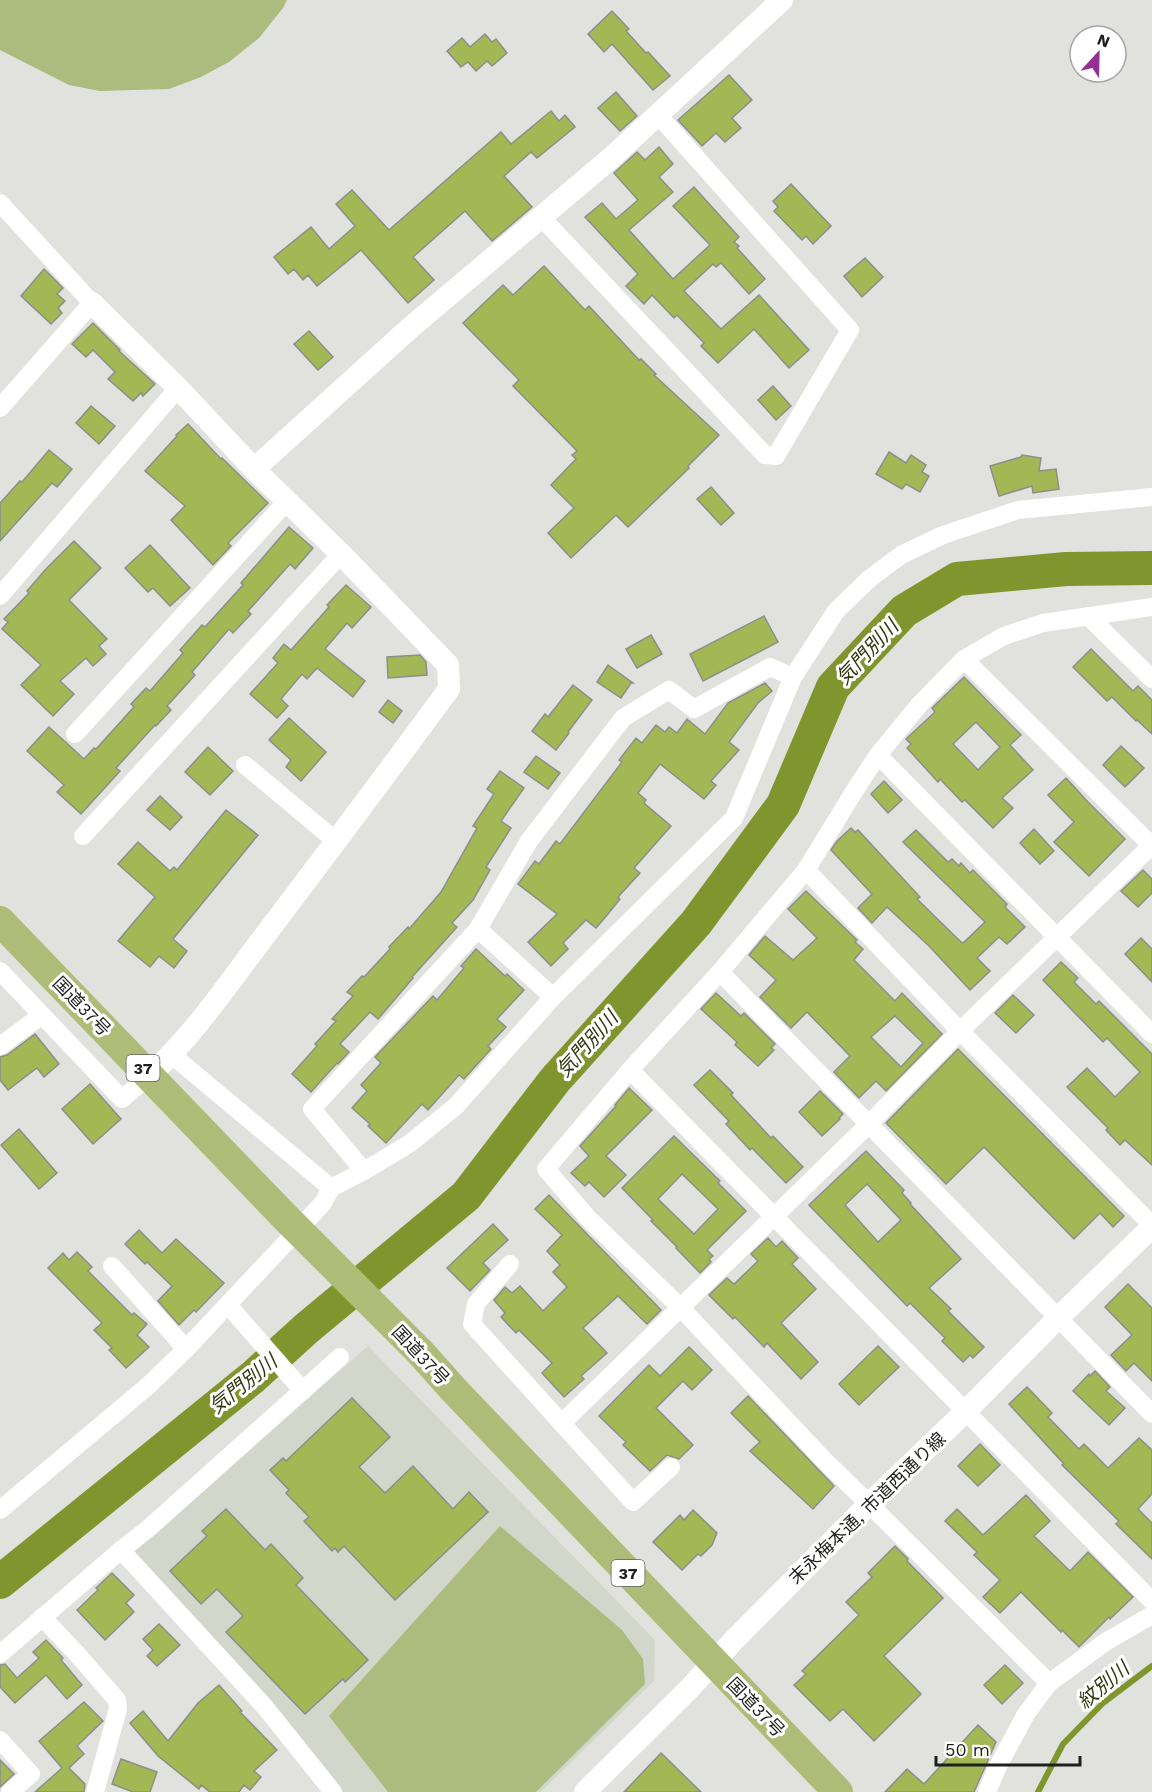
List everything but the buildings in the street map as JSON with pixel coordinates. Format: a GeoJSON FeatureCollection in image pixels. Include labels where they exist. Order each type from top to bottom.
{"type":"FeatureCollection","features":[{"type":"Feature","properties":{"kind":"highway","name":"国道37号"},"geometry":{"type":"LineString","coordinates":[[0,921],[285,1217],[420,1352],[477,1415],[838,1792]]}},
{"type":"Feature","properties":{"kind":"street"},"geometry":{"type":"LineString","coordinates":[[254,469],[410,328],[542,218],[658,115],[782,0]]}},
{"type":"Feature","properties":{"kind":"street"},"geometry":{"type":"LineString","coordinates":[[542,218],[765,455],[776,456],[850,330],[658,115]]}},
{"type":"Feature","properties":{"kind":"street"},"geometry":{"type":"LineString","coordinates":[[0,203],[92,303],[448,665],[449,689],[338,842],[172,1055],[122,1099],[0,971]]}},
{"type":"Feature","properties":{"kind":"street"},"geometry":{"type":"LineString","coordinates":[[0,408],[92,303]]}},
{"type":"Feature","properties":{"kind":"street"},"geometry":{"type":"LineString","coordinates":[[0,596],[178,388]]}},
{"type":"Feature","properties":{"kind":"street"},"geometry":{"type":"LineString","coordinates":[[0,1509],[149,1385],[231,1308],[323,1203],[331,1188],[409,1144],[456,1106],[553,997],[734,818],[793,678],[836,611],[870,579],[901,555],[943,535],[1018,510],[1152,497]]}},
{"type":"Feature","properties":{"kind":"street"},"geometry":{"type":"LineString","coordinates":[[75,734],[287,501]]}},
{"type":"Feature","properties":{"kind":"street"},"geometry":{"type":"LineString","coordinates":[[83,836],[341,554]]}},
{"type":"Feature","properties":{"kind":"street"},"geometry":{"type":"LineString","coordinates":[[1049,1683],[823,1460],[680,1307],[588,1218],[546,1169],[630,1070],[720,972],[806,870],[878,755],[920,705],[964,659],[1004,636],[1043,623],[1152,607]]}},
{"type":"Feature","properties":{"kind":"street"},"geometry":{"type":"LineString","coordinates":[[1088,616],[1152,679]]}},
{"type":"Feature","properties":{"kind":"street"},"geometry":{"type":"LineString","coordinates":[[561,1423],[1152,845],[964,659]]}},
{"type":"Feature","properties":{"kind":"street"},"geometry":{"type":"LineString","coordinates":[[364,1171],[312,1109],[478,930],[529,841],[623,718],[669,690],[694,709],[770,667],[793,678]]}},
{"type":"Feature","properties":{"kind":"street"},"geometry":{"type":"LineString","coordinates":[[878,755],[1152,1034]]}},
{"type":"Feature","properties":{"kind":"street"},"geometry":{"type":"LineString","coordinates":[[245,765],[338,842]]}},
{"type":"Feature","properties":{"kind":"street"},"geometry":{"type":"LineString","coordinates":[[806,870],[960,1032],[1152,1226]]}},
{"type":"Feature","properties":{"kind":"street"},"geometry":{"type":"LineString","coordinates":[[478,930],[553,997]]}},
{"type":"Feature","properties":{"kind":"street"},"geometry":{"type":"LineString","coordinates":[[720,972],[1152,1414]]}},
{"type":"Feature","properties":{"kind":"street"},"geometry":{"type":"LineString","coordinates":[[0,1046],[42,1016]]}},
{"type":"Feature","properties":{"kind":"street"},"geometry":{"type":"LineString","coordinates":[[172,1055],[331,1188]]}},
{"type":"Feature","properties":{"kind":"street"},"geometry":{"type":"LineString","coordinates":[[630,1070],[1152,1601]]}},
{"type":"Feature","properties":{"kind":"street","name":"末永梅本通, 市道西通り線"},"geometry":{"type":"LineString","coordinates":[[585,1792],[869,1504],[1152,1226]]}},
{"type":"Feature","properties":{"kind":"street"},"geometry":{"type":"LineString","coordinates":[[510,1263],[476,1304],[472,1324],[633,1502],[670,1467]]}},
{"type":"Feature","properties":{"kind":"street"},"geometry":{"type":"LineString","coordinates":[[112,1266],[186,1349]]}},
{"type":"Feature","properties":{"kind":"street"},"geometry":{"type":"LineString","coordinates":[[231,1308],[298,1385]]}},
{"type":"Feature","properties":{"kind":"street"},"geometry":{"type":"LineString","coordinates":[[0,1654],[149,1528],[298,1385],[340,1358]]}},
{"type":"Feature","properties":{"kind":"street"},"geometry":{"type":"LineString","coordinates":[[121,1550],[265,1707],[333,1792]]}},
{"type":"Feature","properties":{"kind":"street"},"geometry":{"type":"LineString","coordinates":[[987,1792],[1026,1714],[1049,1683],[1107,1641],[1152,1615]]}},
{"type":"Feature","properties":{"kind":"street"},"geometry":{"type":"LineString","coordinates":[[42,1617],[117,1700],[118,1709],[95,1792]]}},
{"type":"Feature","properties":{"kind":"street"},"geometry":{"type":"LineString","coordinates":[[0,1740],[31,1774],[10,1792]]}},
{"type":"Feature","properties":{"kind":"shaded area"},"geometry":{"type":"Polygon","coordinates":[[[368,1346],[655,1640],[654,1681],[541,1792],[342,1792],[274,1707],[131,1555],[368,1346]]]}},
{"type":"Feature","properties":{"kind":"green space"},"geometry":{"type":"Polygon","coordinates":[[[0,0],[287,0],[259,38],[229,62],[201,77],[169,89],[100,91],[69,85],[0,50],[0,0]]]}},
{"type":"Feature","properties":{"kind":"green space"},"geometry":{"type":"Polygon","coordinates":[[[500,1526],[622,1630],[643,1659],[645,1684],[536,1792],[388,1792],[329,1716],[500,1526]]]}},
{"type":"Feature","properties":{"kind":"waterway","name":"気門別川"},"geometry":{"type":"LineString","coordinates":[[0,1582],[253,1377],[307,1328],[466,1196],[555,1080],[696,923],[783,805],[833,687],[904,611],[957,579],[1066,569],[1152,568]]}},
{"type":"Feature","properties":{"kind":"waterway","name":"紋別川"},"geometry":{"type":"LineString","coordinates":[[1038,1792],[1063,1744],[1103,1703],[1152,1666]]}}]}
